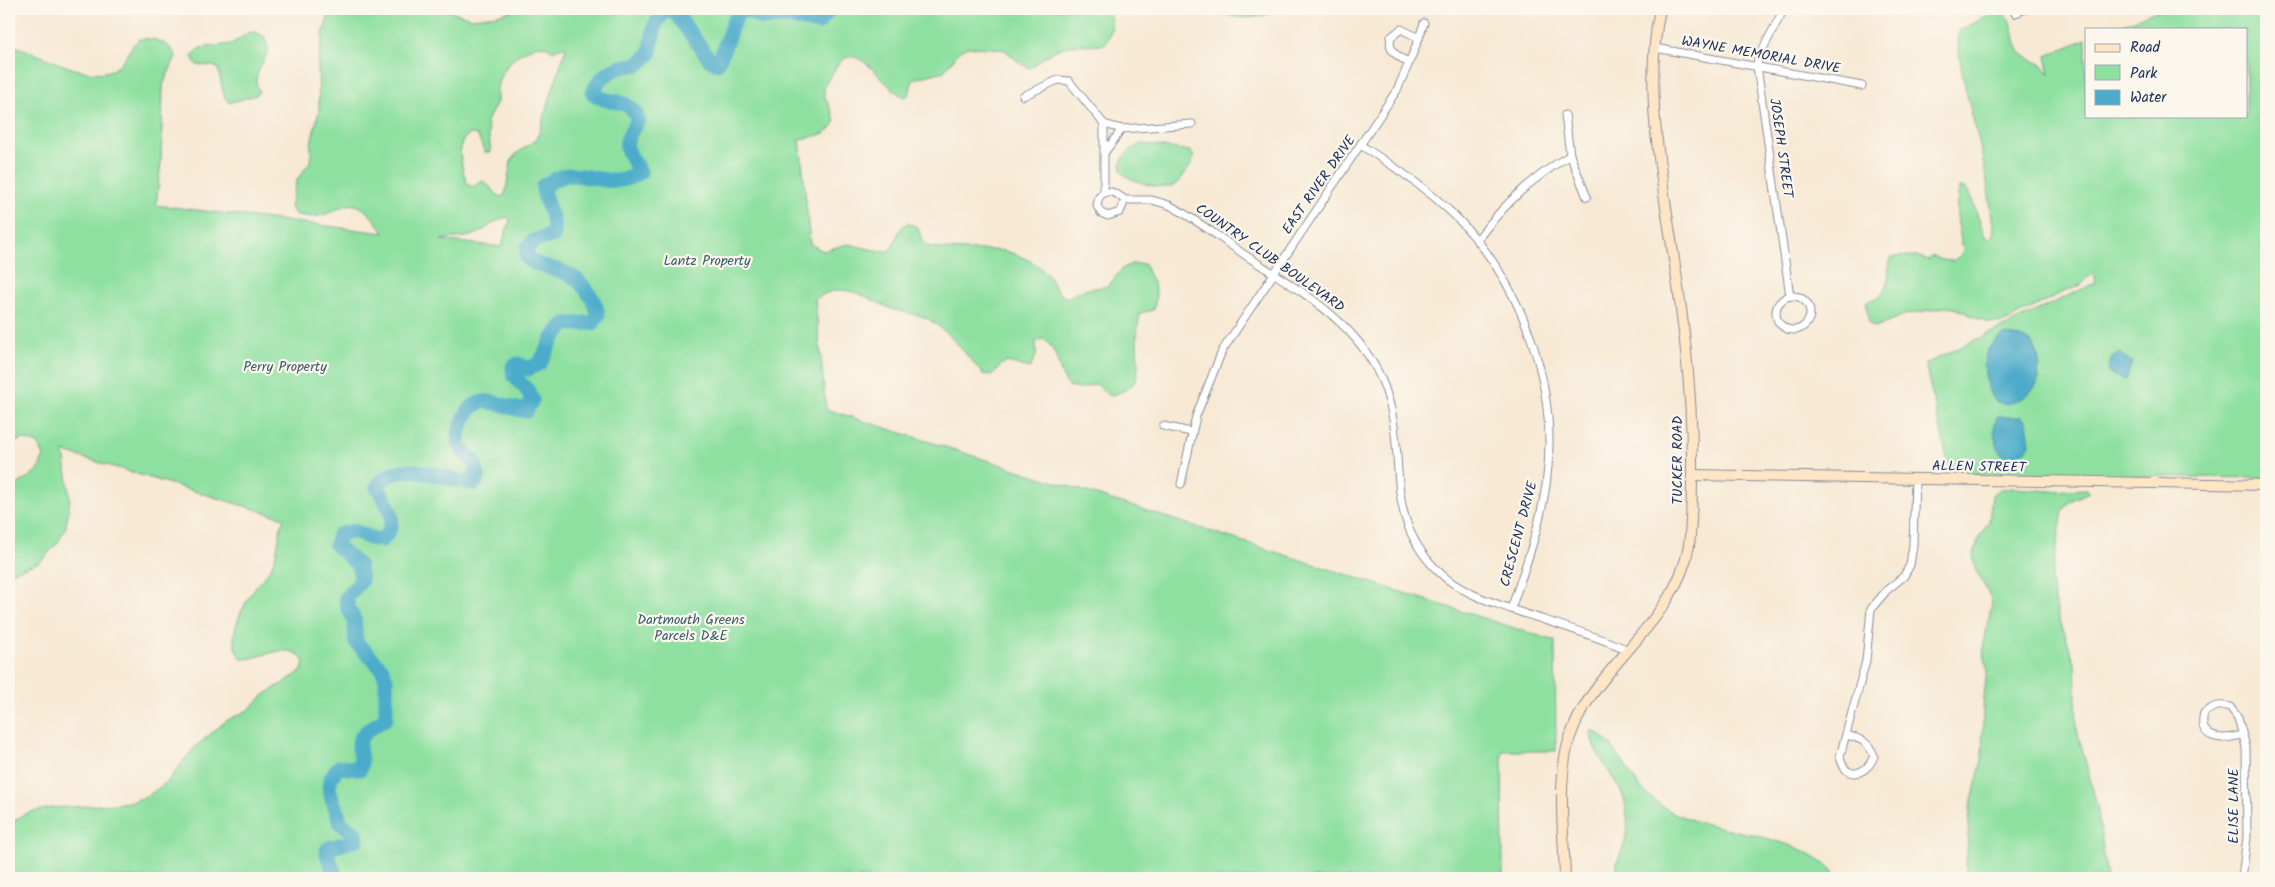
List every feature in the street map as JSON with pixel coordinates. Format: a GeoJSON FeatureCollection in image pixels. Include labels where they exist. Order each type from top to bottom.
{"type":"FeatureCollection","features":[{"type":"Feature","properties":{"kind":"main road","name":"TUCKER ROAD"},"geometry":{"type":"LineString","coordinates":[[1565,878],[1563,773],[1567,745],[1578,717],[1589,700],[1660,608],[1682,569],[1690,534],[1692,475],[1690,374],[1655,134],[1655,48],[1660,9]]}},
{"type":"Feature","properties":{"kind":"main road","name":"ALLEN STREET"},"geometry":{"type":"LineString","coordinates":[[1692,475],[2266,485]]}},
{"type":"Feature","properties":{"kind":"street","name":"JOSEPH STREET"},"geometry":{"type":"LineString","coordinates":[[1784,9],[1758,58],[1757,66],[1790,296]]}},
{"type":"Feature","properties":{"kind":"street"},"geometry":{"type":"LineString","coordinates":[[2014,11],[2025,9]]}},
{"type":"Feature","properties":{"kind":"street","name":"EAST RIVER DRIVE"},"geometry":{"type":"LineString","coordinates":[[1182,484],[1191,432],[1203,394],[1222,352],[1398,90],[1424,23]]}},
{"type":"Feature","properties":{"kind":"street"},"geometry":{"type":"LineString","coordinates":[[1409,63],[1393,53],[1390,39],[1394,33],[1401,29],[1419,38]]}},
{"type":"Feature","properties":{"kind":"street","name":"WAYNE MEMORIAL DRIVE"},"geometry":{"type":"LineString","coordinates":[[1655,48],[1862,86]]}},
{"type":"Feature","properties":{"kind":"street"},"geometry":{"type":"LineString","coordinates":[[1023,96],[1058,80],[1069,82],[1104,124],[1122,129],[1192,124]]}},
{"type":"Feature","properties":{"kind":"street"},"geometry":{"type":"LineString","coordinates":[[1565,115],[1570,155],[1587,197]]}},
{"type":"Feature","properties":{"kind":"street"},"geometry":{"type":"LineString","coordinates":[[1104,124],[1105,152],[1102,168],[1104,193],[1098,198],[1097,205],[1106,216],[1120,212],[1125,200]]}},
{"type":"Feature","properties":{"kind":"street"},"geometry":{"type":"LineString","coordinates":[[1105,152],[1122,129]]}},
{"type":"Feature","properties":{"kind":"street","name":"CRESCENT DRIVE"},"geometry":{"type":"LineString","coordinates":[[1362,146],[1432,195],[1477,240],[1506,281],[1522,315],[1538,362],[1548,421],[1549,458],[1544,499],[1534,540],[1512,609]]}},
{"type":"Feature","properties":{"kind":"street"},"geometry":{"type":"LineString","coordinates":[[1477,240],[1518,192],[1570,155]]}},
{"type":"Feature","properties":{"kind":"street","name":"COUNTRY CLUB BOULEVARD"},"geometry":{"type":"LineString","coordinates":[[1104,193],[1114,192],[1125,200],[1152,200],[1169,205],[1275,273],[1348,328],[1374,362],[1392,412],[1402,513],[1410,533],[1422,553],[1438,572],[1460,588],[1487,602],[1608,641],[1628,650]]}},
{"type":"Feature","properties":{"kind":"street"},"geometry":{"type":"LineString","coordinates":[[1790,296],[1803,299],[1810,310],[1807,323],[1796,330],[1783,327],[1776,316],[1778,303],[1790,296]]}},
{"type":"Feature","properties":{"kind":"street"},"geometry":{"type":"LineString","coordinates":[[1163,426],[1191,432]]}},
{"type":"Feature","properties":{"kind":"street"},"geometry":{"type":"LineString","coordinates":[[1847,735],[1862,739],[1871,746],[1874,756],[1871,764],[1864,772],[1855,773],[1847,770],[1842,765],[1840,756],[1868,653],[1872,609],[1887,590],[1904,576],[1910,565],[1913,545],[1915,480]]}},
{"type":"Feature","properties":{"kind":"street","name":"ELISE LANE"},"geometry":{"type":"LineString","coordinates":[[2241,735],[2212,737],[2205,731],[2202,722],[2204,713],[2217,706],[2230,707],[2238,718],[2241,735],[2246,747],[2246,838],[2242,878]]}},
{"type":"Feature","properties":{"kind":"green space"},"geometry":{"type":"Polygon","coordinates":[[[331,9],[443,9],[471,18],[497,15],[518,9],[1105,9],[1112,25],[1106,43],[1060,48],[1030,68],[1021,64],[1005,50],[967,47],[960,51],[944,71],[917,78],[912,82],[909,94],[905,97],[897,93],[862,60],[853,57],[844,59],[829,78],[824,91],[835,122],[825,133],[800,139],[810,244],[823,251],[848,244],[874,250],[889,251],[901,228],[908,223],[917,227],[923,242],[931,247],[952,250],[1009,252],[1036,264],[1043,270],[1059,293],[1067,298],[1083,290],[1108,286],[1122,269],[1131,264],[1145,264],[1156,290],[1156,295],[1153,310],[1140,313],[1137,337],[1138,371],[1134,383],[1128,388],[1109,396],[1096,384],[1079,389],[1070,387],[1062,375],[1052,349],[1043,339],[1036,342],[1036,356],[1030,368],[1006,362],[991,375],[983,374],[951,337],[928,319],[895,310],[856,293],[837,290],[815,299],[826,409],[1555,641],[1556,751],[1502,751],[1503,878],[9,878],[9,825],[21,816],[30,812],[52,808],[134,801],[149,795],[167,782],[194,748],[226,721],[248,710],[264,695],[302,671],[304,662],[298,655],[284,651],[242,659],[236,651],[234,642],[235,632],[242,611],[252,592],[272,566],[284,518],[64,452],[70,499],[66,527],[57,544],[40,562],[9,573],[9,491],[38,470],[44,456],[38,444],[23,439],[9,444],[9,45],[74,69],[100,73],[116,68],[139,39],[156,40],[166,44],[173,51],[176,56],[163,85],[161,162],[156,205],[384,233],[371,216],[360,207],[351,205],[324,215],[311,217],[295,214],[290,207],[297,180],[310,162],[311,143],[319,111],[318,63],[323,34],[331,9]],[[537,45],[516,56],[506,67],[499,80],[497,102],[487,121],[491,152],[485,152],[477,135],[470,134],[462,143],[461,157],[467,184],[473,187],[482,181],[485,182],[500,197],[505,195],[511,162],[516,154],[537,139],[566,48],[562,47],[553,51],[546,46],[537,45]],[[508,217],[499,220],[472,236],[441,240],[501,247],[510,220],[508,217]]]}},
{"type":"Feature","properties":{"kind":"green space"},"geometry":{"type":"Polygon","coordinates":[[[1214,9],[1277,9],[1263,16],[1246,18],[1220,13],[1214,9]]]}},
{"type":"Feature","properties":{"kind":"green space"},"geometry":{"type":"Polygon","coordinates":[[[2161,9],[2266,9],[2266,478],[1951,474],[1925,364],[2095,283],[2093,272],[2081,285],[2002,323],[1986,322],[1955,308],[1946,307],[1904,315],[1875,327],[1869,324],[1866,303],[1879,296],[1886,288],[1892,257],[1916,256],[1928,260],[1933,256],[1942,260],[1953,261],[1962,254],[1957,211],[1960,187],[1965,188],[1970,194],[1985,237],[1991,239],[1994,232],[1984,164],[1961,67],[1958,39],[1960,30],[1992,14],[2003,14],[2012,27],[2015,41],[2022,54],[2042,64],[2050,75],[2046,56],[2085,39],[2085,118],[2248,118],[2248,28],[2114,28],[2161,9]]]}},
{"type":"Feature","properties":{"kind":"green space"},"geometry":{"type":"Polygon","coordinates":[[[255,32],[264,36],[268,49],[257,75],[256,80],[259,91],[256,95],[229,103],[224,96],[218,68],[197,65],[192,57],[200,48],[231,44],[248,33],[255,32]]]}},
{"type":"Feature","properties":{"kind":"green space"},"geometry":{"type":"Polygon","coordinates":[[[1143,144],[1190,151],[1193,155],[1192,162],[1180,180],[1171,186],[1157,187],[1140,182],[1122,173],[1121,163],[1130,151],[1143,144]]]}},
{"type":"Feature","properties":{"kind":"green space"},"geometry":{"type":"Polygon","coordinates":[[[2014,488],[2050,491],[2087,489],[2089,492],[2070,501],[2063,511],[2051,581],[2058,615],[2075,663],[2077,730],[2097,805],[2107,878],[1965,878],[1970,808],[1982,759],[1983,707],[1987,669],[1983,648],[1992,603],[1975,569],[1973,557],[1979,537],[1989,521],[1992,495],[1999,489],[2014,488]]]}},
{"type":"Feature","properties":{"kind":"green space"},"geometry":{"type":"Polygon","coordinates":[[[1592,730],[1605,739],[1642,789],[1668,810],[1692,820],[1787,844],[1808,853],[1825,864],[1837,878],[1617,878],[1617,863],[1627,833],[1626,808],[1621,792],[1594,745],[1591,737],[1592,730]]]}},
{"type":"Feature","properties":{"kind":"water"},"geometry":{"type":"Polygon","coordinates":[[[2004,335],[2020,337],[2031,343],[2039,360],[2038,382],[2033,390],[2020,400],[2005,404],[1993,398],[1989,391],[1984,366],[1987,352],[1996,340],[2004,335]]]}},
{"type":"Feature","properties":{"kind":"water"},"geometry":{"type":"Polygon","coordinates":[[[2119,353],[2132,362],[2126,380],[2109,374],[2111,361],[2119,353]]]}},
{"type":"Feature","properties":{"kind":"water"},"geometry":{"type":"Polygon","coordinates":[[[1998,417],[2022,417],[2027,422],[2030,444],[2021,455],[2012,459],[2005,457],[2000,451],[1994,432],[1998,417]]]}},
{"type":"Feature","properties":{"kind":"waterway"},"geometry":{"type":"LineString","coordinates":[[337,878],[328,857],[328,849],[357,839],[356,833],[340,823],[329,788],[330,782],[339,767],[360,769],[359,745],[362,736],[386,718],[386,679],[382,669],[356,642],[354,619],[348,609],[346,598],[361,581],[359,566],[336,545],[339,535],[346,532],[357,532],[376,540],[382,540],[388,533],[392,520],[391,513],[377,487],[386,477],[397,472],[422,472],[475,483],[478,477],[475,464],[462,450],[458,440],[459,431],[468,411],[482,402],[498,403],[526,411],[532,400],[528,391],[514,376],[513,367],[518,364],[528,369],[540,363],[553,338],[565,324],[593,323],[598,316],[591,296],[576,279],[563,272],[531,261],[527,258],[527,248],[533,241],[554,235],[553,220],[545,199],[543,186],[568,175],[613,181],[622,180],[640,172],[627,147],[629,136],[638,120],[635,112],[625,104],[599,97],[593,93],[596,86],[611,71],[624,66],[639,64],[650,53],[655,25],[665,9]]}},
{"type":"Feature","properties":{"kind":"waterway"},"geometry":{"type":"LineString","coordinates":[[666,9],[674,11],[710,60],[717,63],[724,50],[733,22],[741,10],[749,11],[762,18],[788,17],[818,23],[830,9]]}},
{"type":"Feature","properties":{"kind":"park label","name":"Lantz Property"},"geometry":{"type":"Point","coordinates":[707,261]}},
{"type":"Feature","properties":{"kind":"park label","name":"Perry Property"},"geometry":{"type":"Point","coordinates":[285,367]}},
{"type":"Feature","properties":{"kind":"park label","name":"Dartmouth Greens Parcels D&E"},"geometry":{"type":"Point","coordinates":[691,628]}}]}
